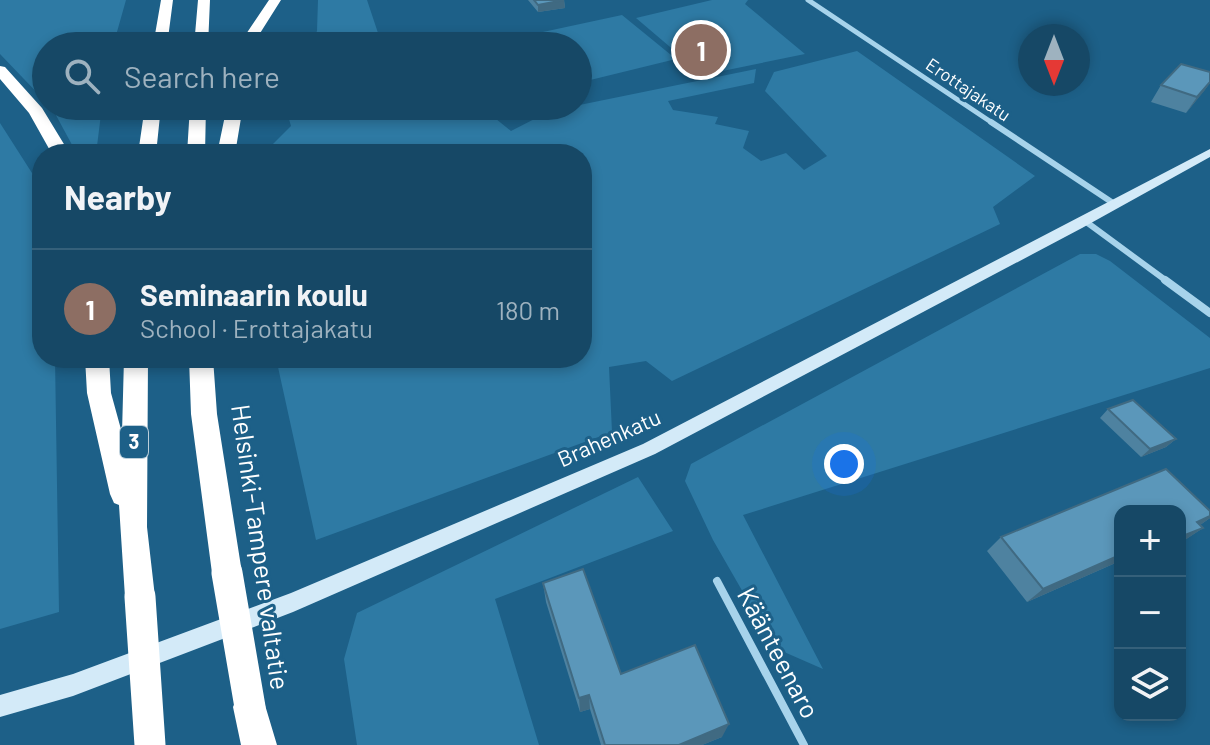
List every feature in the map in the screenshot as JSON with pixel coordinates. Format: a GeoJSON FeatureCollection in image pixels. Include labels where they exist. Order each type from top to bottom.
{"type":"FeatureCollection","features":[{"type":"Feature","properties":{"kind":"highway"},"geometry":{"type":"LineString","coordinates":[[162,32],[167,0]]}},
{"type":"Feature","properties":{"kind":"highway"},"geometry":{"type":"LineString","coordinates":[[202,32],[204,0]]}},
{"type":"Feature","properties":{"kind":"highway"},"geometry":{"type":"LineString","coordinates":[[254,32],[275,0]]}},
{"type":"Feature","properties":{"kind":"highway"},"geometry":{"type":"LineString","coordinates":[[0,70],[32,106]]}},
{"type":"Feature","properties":{"kind":"highway"},"geometry":{"type":"LineString","coordinates":[[41,120],[55,144]]}},
{"type":"Feature","properties":{"kind":"highway"},"geometry":{"type":"LineString","coordinates":[[148,144],[151,120]]}},
{"type":"Feature","properties":{"kind":"highway"},"geometry":{"type":"LineString","coordinates":[[196,144],[197,120]]}},
{"type":"Feature","properties":{"kind":"highway"},"geometry":{"type":"LineString","coordinates":[[228,144],[232,120]]}},
{"type":"Feature","properties":{"kind":"highway"},"geometry":{"type":"LineString","coordinates":[[98,368],[99,393],[133,527]]}},
{"type":"Feature","properties":{"kind":"highway","name":"3"},"geometry":{"type":"LineString","coordinates":[[136,368],[133,527],[150,745]]}},
{"type":"Feature","properties":{"kind":"highway","name":"Helsinki-Tampere valtatie"},"geometry":{"type":"LineString","coordinates":[[202,368],[204,414],[227,573],[259,745]]}},
{"type":"Feature","properties":{"kind":"main road","name":"Brahenkatu"},"geometry":{"type":"LineString","coordinates":[[0,706],[73,685],[293,602],[649,449],[1085,221],[1210,152]]}},
{"type":"Feature","properties":{"kind":"street","name":"Erottajakatu"},"geometry":{"type":"LineString","coordinates":[[808,0],[1113,203]]}},
{"type":"Feature","properties":{"kind":"street"},"geometry":{"type":"LineString","coordinates":[[1085,221],[1210,313]]}},
{"type":"Feature","properties":{"kind":"lane","name":"Käänteenaro"},"geometry":{"type":"LineString","coordinates":[[717,581],[804,745]]}},
{"type":"Feature","properties":{"kind":"shaded area"},"geometry":{"type":"Polygon","coordinates":[[[0,0],[126,0],[117,32],[32,32],[32,87],[0,54],[0,0]]]}},
{"type":"Feature","properties":{"kind":"shaded area"},"geometry":{"type":"Polygon","coordinates":[[[318,0],[367,0],[378,32],[316,32],[318,0]]]}},
{"type":"Feature","properties":{"kind":"shaded area"},"geometry":{"type":"Polygon","coordinates":[[[712,0],[748,0],[745,4],[805,54],[703,75],[636,18],[712,0]]]}},
{"type":"Feature","properties":{"kind":"shaded area"},"geometry":{"type":"Polygon","coordinates":[[[622,15],[676,59],[592,80],[592,32],[543,32],[622,15]]]}},
{"type":"Feature","properties":{"kind":"shaded area"},"geometry":{"type":"Polygon","coordinates":[[[857,51],[1035,176],[993,207],[1000,224],[672,381],[646,361],[609,367],[612,432],[316,540],[278,368],[592,368],[592,144],[273,144],[291,126],[289,120],[497,120],[511,131],[532,120],[592,120],[592,102],[756,69],[754,83],[668,101],[673,110],[718,117],[715,124],[749,131],[743,148],[761,161],[786,153],[804,170],[827,156],[765,91],[774,72],[857,51]]]}},
{"type":"Feature","properties":{"kind":"shaded area"},"geometry":{"type":"Polygon","coordinates":[[[59,120],[100,120],[97,144],[72,144],[59,120]]]}},
{"type":"Feature","properties":{"kind":"shaded area"},"geometry":{"type":"Polygon","coordinates":[[[0,123],[32,173],[32,368],[55,368],[59,612],[0,629],[0,123]]]}},
{"type":"Feature","properties":{"kind":"shaded area"},"geometry":{"type":"Polygon","coordinates":[[[1080,254],[1096,254],[1110,261],[1210,338],[1210,368],[743,515],[823,669],[775,648],[713,540],[685,481],[691,464],[1080,254]]]}},
{"type":"Feature","properties":{"kind":"shaded area"},"geometry":{"type":"Polygon","coordinates":[[[638,477],[673,531],[495,599],[539,745],[357,745],[344,659],[357,613],[638,477]]]}},
{"type":"Feature","properties":{"kind":"building"},"geometry":{"type":"Polygon","coordinates":[[[534,0],[564,0],[538,5],[534,0]]]}},
{"type":"Feature","properties":{"kind":"building"},"geometry":{"type":"Polygon","coordinates":[[[1181,64],[1210,72],[1210,82],[1197,97],[1161,85],[1181,64]]]}},
{"type":"Feature","properties":{"kind":"building"},"geometry":{"type":"Polygon","coordinates":[[[1133,400],[1176,439],[1150,449],[1108,409],[1133,400]]]}},
{"type":"Feature","properties":{"kind":"building"},"geometry":{"type":"Polygon","coordinates":[[[1166,469],[1210,511],[1210,516],[1197,522],[1203,528],[1186,535],[1186,505],[1114,505],[1114,558],[1043,589],[1001,537],[1166,469]]]}},
{"type":"Feature","properties":{"kind":"building"},"geometry":{"type":"Polygon","coordinates":[[[583,569],[621,674],[695,645],[729,724],[679,745],[605,745],[589,695],[579,698],[543,583],[583,569]]]}},
{"type":"Feature","properties":{"kind":"place","name":"Seminaarin koulu"},"geometry":{"type":"Point","coordinates":[701,50]}}]}
